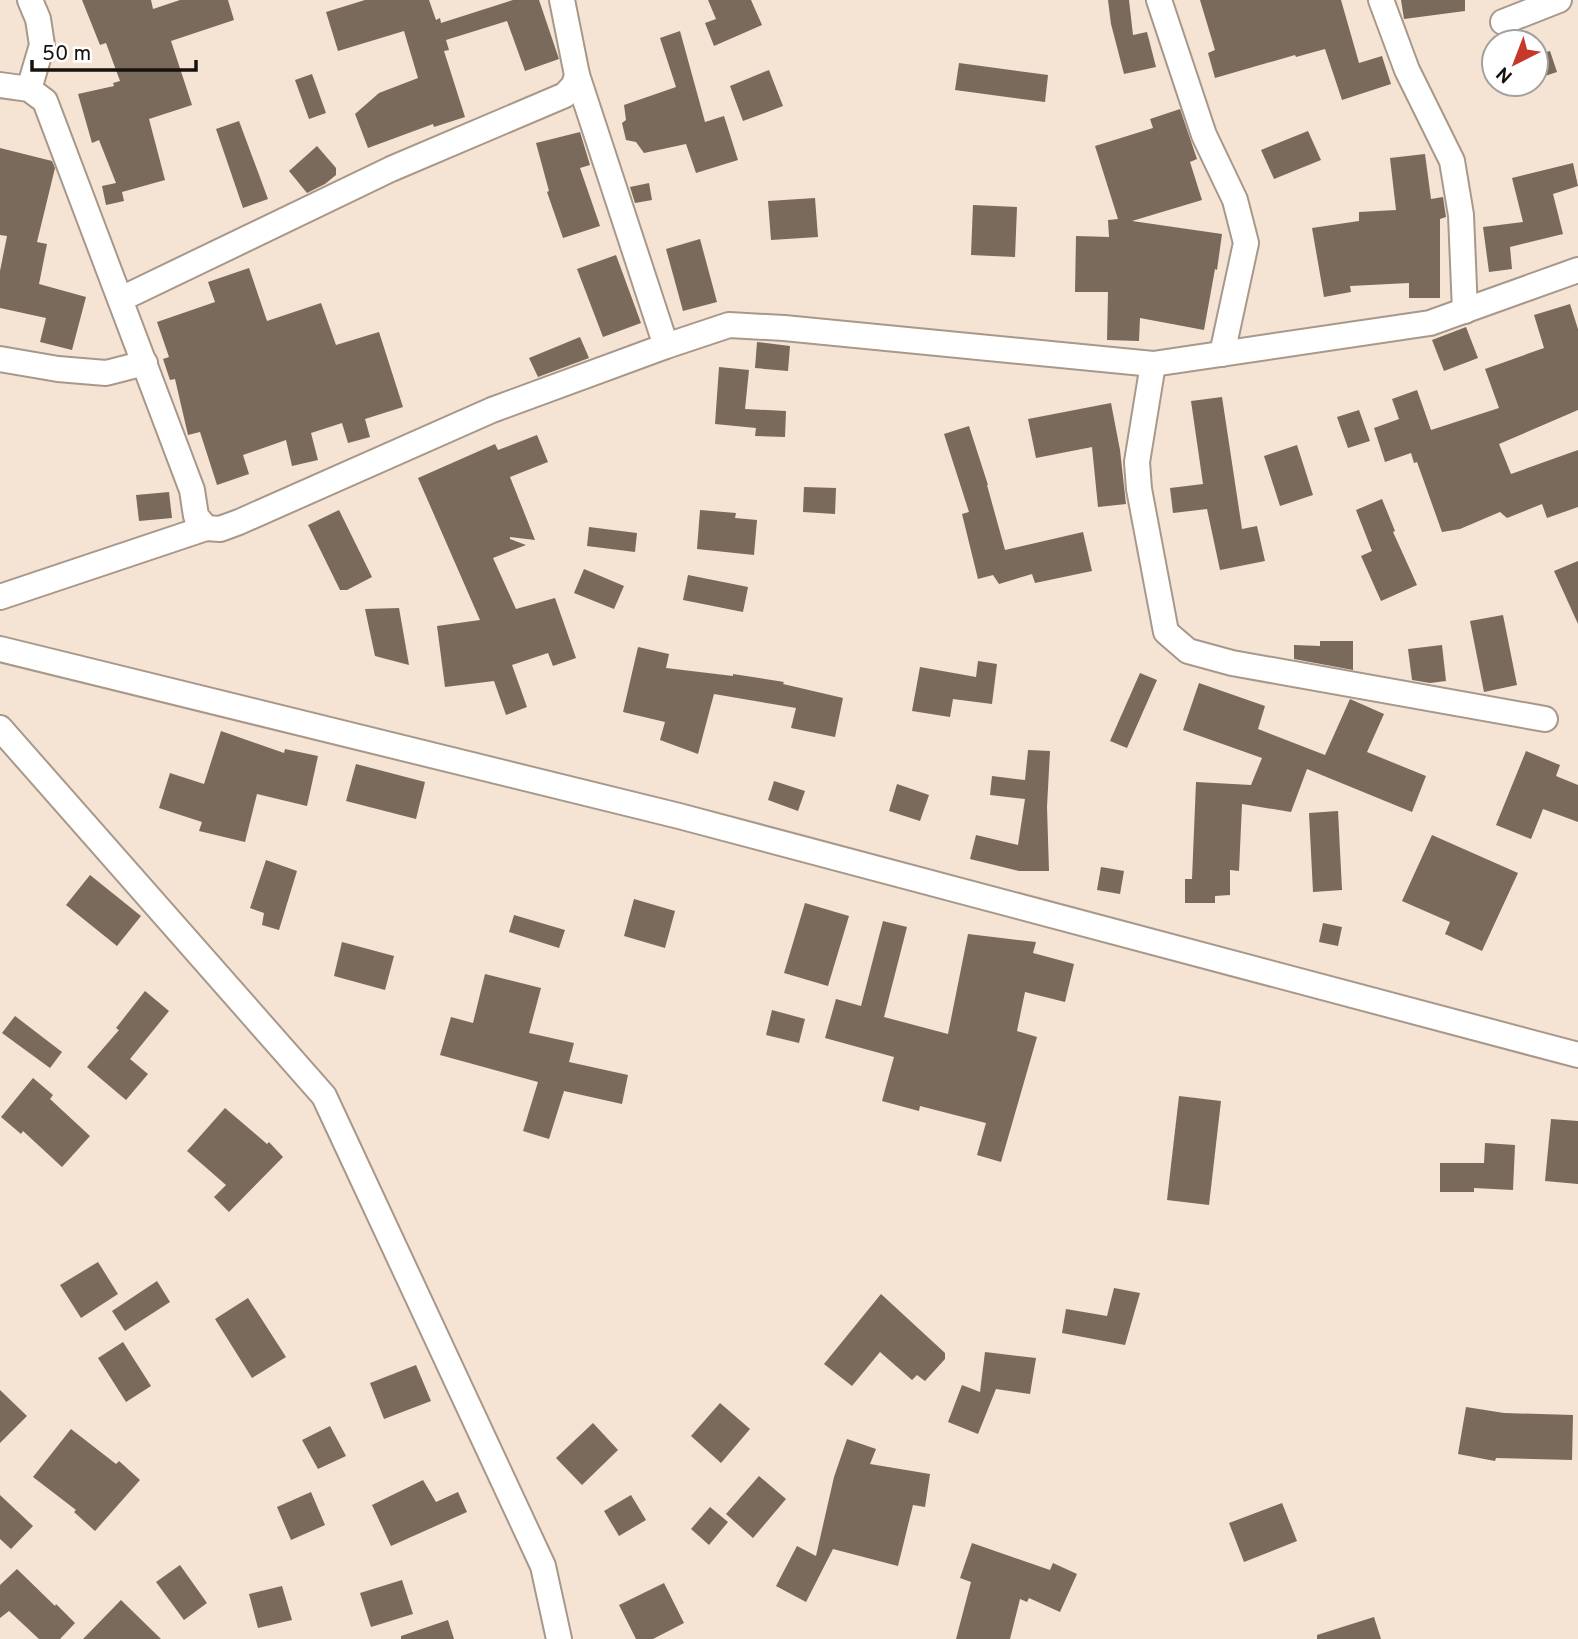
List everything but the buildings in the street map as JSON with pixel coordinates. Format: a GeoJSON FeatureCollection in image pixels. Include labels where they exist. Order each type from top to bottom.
{"type":"FeatureCollection","features":[{"type":"Feature","properties":{"kind":"street"},"geometry":{"type":"LineString","coordinates":[[29,89],[42,45],[38,19],[30,0]]}},
{"type":"Feature","properties":{"kind":"street"},"geometry":{"type":"LineString","coordinates":[[1159,0],[1203,135],[1235,200],[1246,243],[1222,354]]}},
{"type":"Feature","properties":{"kind":"street"},"geometry":{"type":"LineString","coordinates":[[1381,0],[1407,70],[1452,161],[1461,215],[1465,310]]}},
{"type":"Feature","properties":{"kind":"street"},"geometry":{"type":"LineString","coordinates":[[1503,22],[1559,0]]}},
{"type":"Feature","properties":{"kind":"street"},"geometry":{"type":"LineString","coordinates":[[567,3],[577,75],[666,346]]}},
{"type":"Feature","properties":{"kind":"street"},"geometry":{"type":"LineString","coordinates":[[121,299],[391,169],[565,94],[574,85],[577,75]]}},
{"type":"Feature","properties":{"kind":"street"},"geometry":{"type":"LineString","coordinates":[[0,85],[29,89],[45,101],[54,120],[192,490],[196,516],[206,528]]}},
{"type":"Feature","properties":{"kind":"street"},"geometry":{"type":"LineString","coordinates":[[0,597],[206,528],[220,529],[239,522],[492,411],[729,325],[1153,364],[1430,323],[1578,270]]}},
{"type":"Feature","properties":{"kind":"street"},"geometry":{"type":"LineString","coordinates":[[0,359],[58,369],[106,373],[145,363]]}},
{"type":"Feature","properties":{"kind":"street"},"geometry":{"type":"LineString","coordinates":[[1153,364],[1137,462],[1139,489],[1166,632],[1188,651],[1232,663],[1545,719]]}},
{"type":"Feature","properties":{"kind":"street"},"geometry":{"type":"LineString","coordinates":[[0,649],[679,816],[1578,1055]]}},
{"type":"Feature","properties":{"kind":"street"},"geometry":{"type":"LineString","coordinates":[[0,728],[324,1096],[543,1566],[559,1639]]}}]}
